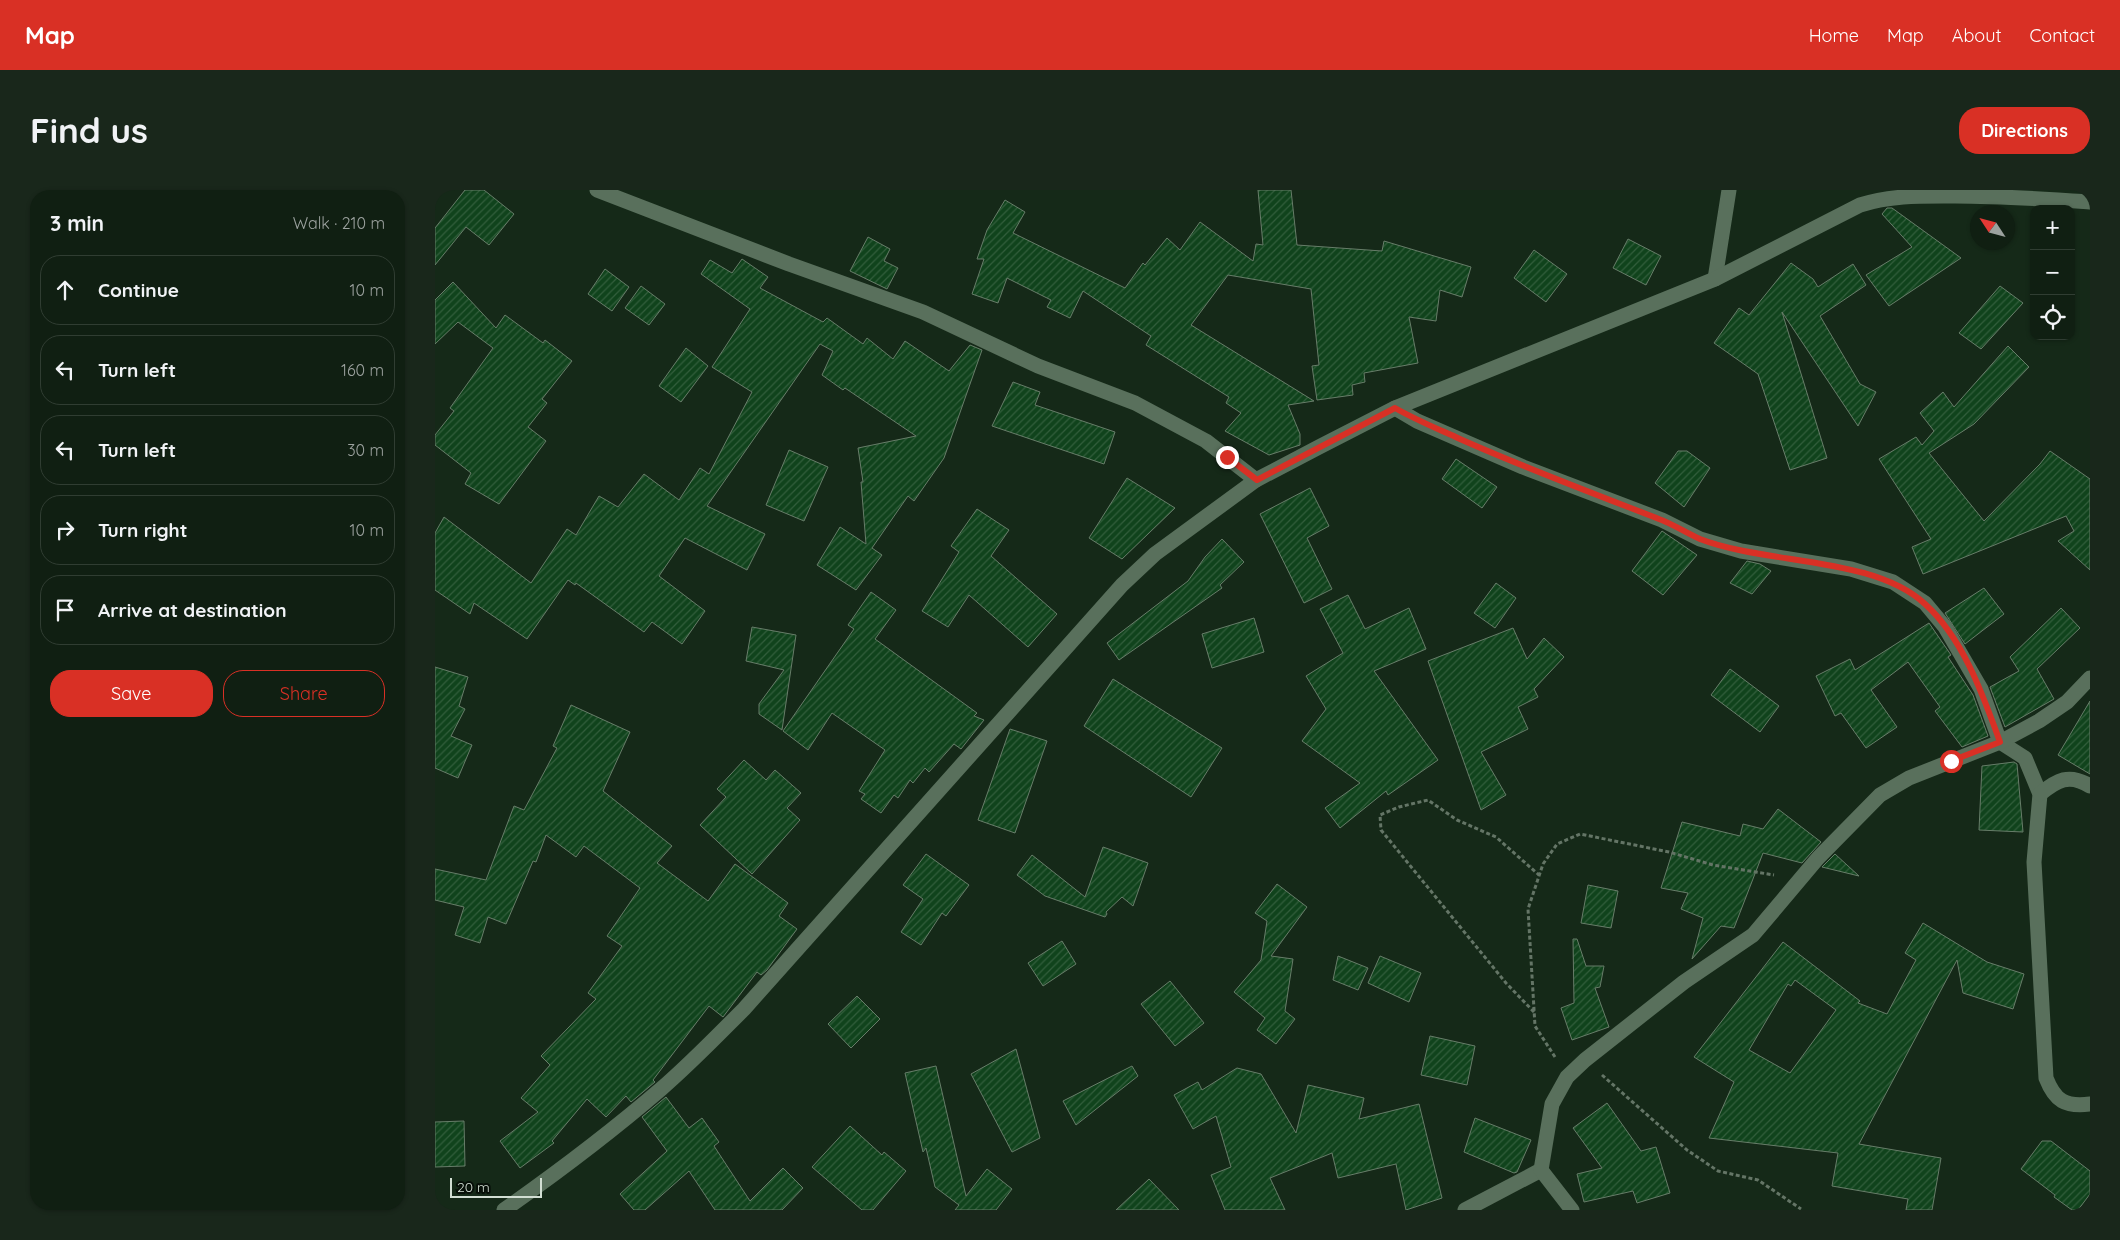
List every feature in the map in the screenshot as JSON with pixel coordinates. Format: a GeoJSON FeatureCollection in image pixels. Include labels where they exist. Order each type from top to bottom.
{"type":"FeatureCollection","features":[{"type":"Feature","properties":{"kind":"street"},"geometry":{"type":"LineString","coordinates":[[597,190],[780,261],[923,312],[1039,366],[1135,403],[1206,441],[1257,480]]}},
{"type":"Feature","properties":{"kind":"street"},"geometry":{"type":"LineString","coordinates":[[1715,279],[1729,190]]}},
{"type":"Feature","properties":{"kind":"street"},"geometry":{"type":"LineString","coordinates":[[504,1210],[598,1140],[662,1088],[702,1051],[744,1009],[1122,585],[1155,554],[1257,480],[1395,408],[1715,279],[1860,205],[1881,199],[1904,196],[2012,196],[2090,202]]}},
{"type":"Feature","properties":{"kind":"street"},"geometry":{"type":"LineString","coordinates":[[1395,408],[1417,421],[1523,467],[1662,520],[1700,539],[1741,551],[1851,569],[1893,582],[1925,603],[1945,627],[1981,689],[2000,742],[2025,758],[2040,794],[2034,862],[2046,1078],[2051,1091],[2063,1102],[2077,1106],[2090,1104]]}},
{"type":"Feature","properties":{"kind":"street"},"geometry":{"type":"LineString","coordinates":[[1572,1210],[1541,1170],[1552,1104],[1567,1077],[1585,1060],[1684,982],[1753,935],[1799,880],[1880,795],[1909,778],[2000,742],[2039,721],[2067,702],[2090,678]]}},
{"type":"Feature","properties":{"kind":"street"},"geometry":{"type":"LineString","coordinates":[[2040,794],[2057,781],[2070,779],[2090,786]]}},
{"type":"Feature","properties":{"kind":"street"},"geometry":{"type":"LineString","coordinates":[[1465,1210],[1541,1170]]}},
{"type":"Feature","properties":{"kind":"path"},"geometry":{"type":"LineString","coordinates":[[1534,1012],[1507,983],[1381,830],[1380,816],[1399,807],[1428,800],[1457,820],[1496,837],[1539,875]]}},
{"type":"Feature","properties":{"kind":"path"},"geometry":{"type":"LineString","coordinates":[[1567,1077],[1535,1026],[1528,909],[1543,864],[1557,844],[1580,834],[1669,852],[1713,865],[1799,880]]}},
{"type":"Feature","properties":{"kind":"path"},"geometry":{"type":"LineString","coordinates":[[1585,1060],[1702,1161],[1718,1171],[1758,1180],[1801,1209]]}},
{"type":"Feature","properties":{"kind":"building"},"geometry":{"type":"Polygon","coordinates":[[[465,190],[484,190],[514,214],[489,245],[466,227],[435,265],[435,228],[465,190]]]}},
{"type":"Feature","properties":{"kind":"building"},"geometry":{"type":"Polygon","coordinates":[[[1258,190],[1291,190],[1297,245],[1382,251],[1384,241],[1471,267],[1462,297],[1440,290],[1436,321],[1409,317],[1418,363],[1364,373],[1365,382],[1352,385],[1353,395],[1317,400],[1312,366],[1319,365],[1311,289],[1228,275],[1191,325],[1314,401],[1288,405],[1300,434],[1300,445],[1269,455],[1225,431],[1241,413],[1226,403],[1229,397],[1146,345],[1151,336],[1083,291],[1070,318],[1047,307],[1051,300],[1007,278],[998,303],[972,294],[984,259],[977,259],[987,230],[1005,200],[1025,212],[1013,233],[1125,288],[1143,263],[1145,265],[1167,238],[1180,250],[1200,222],[1253,261],[1256,244],[1263,245],[1258,190]]]}},
{"type":"Feature","properties":{"kind":"building"},"geometry":{"type":"Polygon","coordinates":[[[1887,208],[1892,208],[1961,258],[1889,306],[1866,275],[1912,247],[1882,214],[1887,208]]]}},
{"type":"Feature","properties":{"kind":"building"},"geometry":{"type":"Polygon","coordinates":[[[868,237],[890,249],[884,261],[898,268],[887,289],[850,271],[868,237]]]}},
{"type":"Feature","properties":{"kind":"building"},"geometry":{"type":"Polygon","coordinates":[[[1628,239],[1661,256],[1646,285],[1613,268],[1628,239]]]}},
{"type":"Feature","properties":{"kind":"building"},"geometry":{"type":"Polygon","coordinates":[[[1534,250],[1567,274],[1546,302],[1514,278],[1534,250]]]}},
{"type":"Feature","properties":{"kind":"building"},"geometry":{"type":"Polygon","coordinates":[[[742,259],[768,277],[760,288],[823,322],[827,318],[863,344],[867,338],[893,359],[905,341],[949,371],[970,345],[982,350],[944,458],[914,501],[908,496],[872,548],[882,555],[856,590],[817,565],[840,527],[866,544],[861,482],[863,482],[858,448],[916,436],[845,388],[843,390],[822,375],[833,351],[820,344],[707,506],[765,534],[747,570],[685,538],[659,576],[705,611],[682,644],[652,622],[644,632],[576,583],[575,585],[568,580],[527,639],[474,603],[470,614],[435,590],[435,533],[444,517],[531,583],[567,529],[576,535],[599,496],[618,507],[644,474],[679,500],[700,468],[709,474],[752,392],[712,367],[750,309],[701,274],[710,260],[732,273],[742,259]]]}},
{"type":"Feature","properties":{"kind":"building"},"geometry":{"type":"Polygon","coordinates":[[[1791,263],[1813,279],[1818,287],[1853,264],[1866,285],[1820,316],[1860,384],[1876,392],[1858,426],[1782,312],[1827,458],[1790,470],[1758,374],[1714,343],[1739,308],[1749,315],[1791,263]]]}},
{"type":"Feature","properties":{"kind":"building"},"geometry":{"type":"Polygon","coordinates":[[[605,269],[629,287],[612,311],[588,294],[605,269]]]}},
{"type":"Feature","properties":{"kind":"building"},"geometry":{"type":"Polygon","coordinates":[[[453,282],[496,328],[505,315],[543,343],[545,340],[572,361],[542,399],[547,403],[528,427],[546,441],[499,504],[465,484],[471,473],[435,445],[435,435],[454,411],[450,408],[493,348],[458,322],[435,344],[435,300],[453,282]]]}},
{"type":"Feature","properties":{"kind":"building"},"geometry":{"type":"Polygon","coordinates":[[[641,286],[665,304],[649,325],[625,308],[641,286]]]}},
{"type":"Feature","properties":{"kind":"building"},"geometry":{"type":"Polygon","coordinates":[[[2000,286],[2023,303],[1981,349],[1959,333],[2000,286]]]}},
{"type":"Feature","properties":{"kind":"building"},"geometry":{"type":"Polygon","coordinates":[[[2008,346],[2029,367],[1974,424],[1929,453],[1984,521],[2040,464],[2050,451],[2090,479],[2090,570],[2058,541],[2074,531],[2066,516],[1923,574],[1912,547],[1931,539],[1879,459],[1916,437],[1922,445],[1934,431],[1920,413],[1943,392],[1954,407],[2008,346]]]}},
{"type":"Feature","properties":{"kind":"building"},"geometry":{"type":"Polygon","coordinates":[[[686,348],[708,366],[681,402],[659,386],[686,348]]]}},
{"type":"Feature","properties":{"kind":"building"},"geometry":{"type":"Polygon","coordinates":[[[1013,382],[1040,392],[1035,405],[1115,432],[1104,464],[992,426],[1013,382]]]}},
{"type":"Feature","properties":{"kind":"building"},"geometry":{"type":"Polygon","coordinates":[[[789,450],[828,467],[804,521],[766,505],[789,450]]]}},
{"type":"Feature","properties":{"kind":"building"},"geometry":{"type":"Polygon","coordinates":[[[1678,451],[1687,451],[1710,468],[1684,507],[1655,483],[1678,451]]]}},
{"type":"Feature","properties":{"kind":"building"},"geometry":{"type":"Polygon","coordinates":[[[1456,459],[1497,487],[1482,508],[1442,479],[1456,459]]]}},
{"type":"Feature","properties":{"kind":"building"},"geometry":{"type":"Polygon","coordinates":[[[1127,478],[1175,508],[1122,559],[1089,538],[1127,478]]]}},
{"type":"Feature","properties":{"kind":"building"},"geometry":{"type":"Polygon","coordinates":[[[1310,488],[1329,526],[1307,538],[1332,589],[1304,603],[1260,514],[1310,488]]]}},
{"type":"Feature","properties":{"kind":"building"},"geometry":{"type":"Polygon","coordinates":[[[977,509],[1009,530],[991,556],[1057,614],[1028,647],[969,595],[948,627],[922,611],[959,552],[951,546],[977,509]]]}},
{"type":"Feature","properties":{"kind":"building"},"geometry":{"type":"Polygon","coordinates":[[[1662,531],[1697,555],[1663,595],[1632,571],[1662,531]]]}},
{"type":"Feature","properties":{"kind":"building"},"geometry":{"type":"Polygon","coordinates":[[[1222,539],[1244,562],[1220,585],[1222,588],[1119,660],[1107,643],[1188,581],[1205,557],[1222,539]]]}},
{"type":"Feature","properties":{"kind":"building"},"geometry":{"type":"Polygon","coordinates":[[[1747,561],[1760,564],[1771,571],[1752,594],[1730,583],[1747,561]]]}},
{"type":"Feature","properties":{"kind":"building"},"geometry":{"type":"Polygon","coordinates":[[[1496,583],[1516,598],[1495,628],[1474,613],[1496,583]]]}},
{"type":"Feature","properties":{"kind":"building"},"geometry":{"type":"Polygon","coordinates":[[[1984,588],[2004,614],[1965,644],[1945,613],[1984,588]]]}},
{"type":"Feature","properties":{"kind":"building"},"geometry":{"type":"Polygon","coordinates":[[[871,592],[896,610],[875,639],[977,713],[974,716],[984,720],[961,749],[954,744],[929,772],[925,768],[913,783],[910,780],[898,798],[894,795],[881,813],[861,799],[865,794],[859,791],[885,750],[832,713],[808,750],[783,731],[854,629],[848,625],[871,592]]]}},
{"type":"Feature","properties":{"kind":"building"},"geometry":{"type":"Polygon","coordinates":[[[1348,595],[1365,629],[1409,608],[1426,649],[1374,671],[1438,760],[1388,795],[1386,791],[1340,828],[1325,808],[1360,783],[1302,741],[1326,709],[1306,676],[1343,653],[1320,609],[1348,595]]]}},
{"type":"Feature","properties":{"kind":"building"},"geometry":{"type":"Polygon","coordinates":[[[2061,608],[2080,628],[2037,669],[2054,699],[2005,727],[1990,687],[2019,671],[2010,657],[2061,608]]]}},
{"type":"Feature","properties":{"kind":"building"},"geometry":{"type":"Polygon","coordinates":[[[1254,618],[1264,652],[1212,668],[1202,634],[1254,618]]]}},
{"type":"Feature","properties":{"kind":"building"},"geometry":{"type":"Polygon","coordinates":[[[1929,623],[1951,655],[1948,657],[1973,695],[1988,736],[1962,747],[1935,711],[1940,707],[1908,662],[1871,690],[1897,727],[1866,748],[1841,713],[1835,716],[1816,676],[1850,659],[1855,670],[1929,623]]]}},
{"type":"Feature","properties":{"kind":"building"},"geometry":{"type":"Polygon","coordinates":[[[752,627],[796,635],[782,730],[759,714],[759,704],[784,670],[746,661],[752,627]]]}},
{"type":"Feature","properties":{"kind":"building"},"geometry":{"type":"Polygon","coordinates":[[[1513,628],[1527,659],[1544,638],[1564,657],[1534,689],[1538,697],[1518,707],[1528,729],[1481,752],[1506,795],[1481,810],[1428,661],[1513,628]]]}},
{"type":"Feature","properties":{"kind":"building"},"geometry":{"type":"Polygon","coordinates":[[[435,667],[468,677],[459,706],[465,709],[451,736],[472,745],[458,778],[435,768],[435,667]]]}},
{"type":"Feature","properties":{"kind":"building"},"geometry":{"type":"Polygon","coordinates":[[[1730,669],[1779,706],[1760,732],[1711,695],[1730,669]]]}},
{"type":"Feature","properties":{"kind":"building"},"geometry":{"type":"Polygon","coordinates":[[[1113,679],[1222,748],[1191,797],[1084,726],[1113,679]]]}},
{"type":"Feature","properties":{"kind":"building"},"geometry":{"type":"Polygon","coordinates":[[[2090,701],[2090,774],[2058,755],[2090,701]]]}},
{"type":"Feature","properties":{"kind":"building"},"geometry":{"type":"Polygon","coordinates":[[[571,705],[630,732],[603,791],[672,846],[657,863],[708,901],[735,864],[788,903],[779,916],[797,929],[767,970],[761,975],[757,972],[723,1017],[709,1006],[653,1080],[655,1082],[631,1102],[626,1096],[606,1117],[587,1099],[552,1141],[554,1143],[520,1168],[500,1141],[538,1112],[521,1098],[550,1065],[541,1056],[596,999],[588,993],[622,946],[607,936],[640,888],[584,846],[576,857],[546,835],[536,862],[533,861],[506,924],[488,917],[480,943],[455,935],[464,907],[435,900],[435,869],[486,880],[514,806],[524,810],[557,748],[553,746],[571,705]]]}},
{"type":"Feature","properties":{"kind":"building"},"geometry":{"type":"Polygon","coordinates":[[[1010,729],[1047,741],[1015,833],[978,820],[1010,729]]]}},
{"type":"Feature","properties":{"kind":"building"},"geometry":{"type":"Polygon","coordinates":[[[744,760],[766,780],[775,770],[801,793],[787,808],[800,820],[752,874],[700,825],[726,797],[717,789],[744,760]]]}},
{"type":"Feature","properties":{"kind":"building"},"geometry":{"type":"Polygon","coordinates":[[[2014,762],[2017,764],[2023,832],[1979,830],[1982,766],[2014,762]]]}},
{"type":"Feature","properties":{"kind":"building"},"geometry":{"type":"Polygon","coordinates":[[[1778,809],[1821,842],[1802,863],[1763,853],[1734,928],[1721,926],[1692,959],[1703,918],[1681,909],[1688,893],[1661,888],[1682,822],[1740,836],[1743,824],[1763,829],[1778,809]]]}},
{"type":"Feature","properties":{"kind":"building"},"geometry":{"type":"Polygon","coordinates":[[[1103,847],[1148,863],[1133,906],[1122,897],[1106,912],[1105,917],[1045,896],[1017,875],[1032,855],[1085,897],[1103,847]]]}},
{"type":"Feature","properties":{"kind":"building"},"geometry":{"type":"Polygon","coordinates":[[[926,854],[969,885],[946,916],[942,913],[921,945],[901,932],[923,899],[903,885],[926,854]]]}},
{"type":"Feature","properties":{"kind":"building"},"geometry":{"type":"Polygon","coordinates":[[[1835,854],[1859,876],[1822,867],[1835,854]]]}},
{"type":"Feature","properties":{"kind":"building"},"geometry":{"type":"Polygon","coordinates":[[[1277,884],[1307,907],[1271,956],[1293,959],[1285,1011],[1295,1019],[1276,1044],[1257,1030],[1265,1018],[1234,992],[1261,960],[1267,921],[1255,913],[1277,884]]]}},
{"type":"Feature","properties":{"kind":"building"},"geometry":{"type":"Polygon","coordinates":[[[1588,885],[1618,891],[1611,928],[1581,923],[1588,885]]]}},
{"type":"Feature","properties":{"kind":"building"},"geometry":{"type":"Polygon","coordinates":[[[1923,923],[1987,962],[2024,974],[2013,1009],[1963,993],[1957,960],[1859,1144],[1941,1158],[1932,1210],[1906,1210],[1908,1199],[1832,1186],[1838,1153],[1709,1138],[1734,1082],[1694,1057],[1783,942],[1860,1001],[1858,1003],[1887,1014],[1916,960],[1905,953],[1923,923]],[[1795,980],[1791,986],[1788,984],[1749,1050],[1790,1073],[1836,1010],[1795,980]]]}},
{"type":"Feature","properties":{"kind":"building"},"geometry":{"type":"Polygon","coordinates":[[[1573,939],[1577,939],[1586,966],[1604,966],[1600,987],[1595,988],[1609,1027],[1572,1040],[1561,1008],[1574,1003],[1573,939]]]}},
{"type":"Feature","properties":{"kind":"building"},"geometry":{"type":"Polygon","coordinates":[[[1062,941],[1076,964],[1043,986],[1028,963],[1062,941]]]}},
{"type":"Feature","properties":{"kind":"building"},"geometry":{"type":"Polygon","coordinates":[[[1338,956],[1368,968],[1358,990],[1333,980],[1338,956]]]}},
{"type":"Feature","properties":{"kind":"building"},"geometry":{"type":"Polygon","coordinates":[[[1380,956],[1421,973],[1409,1002],[1368,983],[1380,956]]]}},
{"type":"Feature","properties":{"kind":"building"},"geometry":{"type":"Polygon","coordinates":[[[1170,981],[1204,1023],[1175,1046],[1141,1004],[1170,981]]]}},
{"type":"Feature","properties":{"kind":"building"},"geometry":{"type":"Polygon","coordinates":[[[857,996],[880,1019],[851,1048],[828,1024],[857,996]]]}},
{"type":"Feature","properties":{"kind":"building"},"geometry":{"type":"Polygon","coordinates":[[[1430,1036],[1475,1046],[1467,1085],[1421,1075],[1430,1036]]]}},
{"type":"Feature","properties":{"kind":"building"},"geometry":{"type":"Polygon","coordinates":[[[1016,1049],[1040,1138],[1012,1152],[971,1074],[1016,1049]]]}},
{"type":"Feature","properties":{"kind":"building"},"geometry":{"type":"Polygon","coordinates":[[[936,1066],[966,1196],[987,1169],[1012,1189],[996,1210],[955,1210],[959,1205],[935,1187],[926,1148],[923,1152],[905,1073],[936,1066]]]}},
{"type":"Feature","properties":{"kind":"building"},"geometry":{"type":"Polygon","coordinates":[[[1132,1066],[1138,1076],[1076,1125],[1063,1101],[1132,1066]]]}},
{"type":"Feature","properties":{"kind":"building"},"geometry":{"type":"Polygon","coordinates":[[[1237,1068],[1261,1074],[1296,1133],[1308,1085],[1364,1098],[1359,1119],[1419,1104],[1442,1198],[1406,1210],[1396,1164],[1338,1178],[1332,1153],[1270,1178],[1285,1210],[1225,1210],[1211,1175],[1231,1167],[1216,1116],[1193,1129],[1174,1095],[1198,1082],[1202,1090],[1237,1068]]]}},
{"type":"Feature","properties":{"kind":"building"},"geometry":{"type":"Polygon","coordinates":[[[666,1097],[689,1128],[702,1118],[719,1142],[714,1146],[750,1201],[783,1168],[803,1188],[782,1210],[715,1210],[689,1171],[645,1210],[634,1210],[620,1194],[667,1151],[642,1117],[666,1097]]]}},
{"type":"Feature","properties":{"kind":"building"},"geometry":{"type":"Polygon","coordinates":[[[1607,1103],[1641,1151],[1656,1147],[1670,1193],[1637,1203],[1633,1191],[1584,1202],[1577,1174],[1602,1168],[1573,1128],[1607,1103]]]}},
{"type":"Feature","properties":{"kind":"building"},"geometry":{"type":"Polygon","coordinates":[[[1475,1118],[1531,1140],[1517,1172],[1514,1173],[1464,1152],[1475,1118]]]}},
{"type":"Feature","properties":{"kind":"building"},"geometry":{"type":"Polygon","coordinates":[[[464,1121],[465,1166],[435,1167],[435,1122],[464,1121]]]}},
{"type":"Feature","properties":{"kind":"building"},"geometry":{"type":"Polygon","coordinates":[[[850,1126],[882,1155],[884,1152],[906,1171],[873,1210],[862,1210],[812,1167],[850,1126]]]}},
{"type":"Feature","properties":{"kind":"building"},"geometry":{"type":"Polygon","coordinates":[[[2042,1141],[2051,1141],[2090,1171],[2090,1194],[2078,1210],[2072,1210],[2021,1169],[2042,1141]]]}},
{"type":"Feature","properties":{"kind":"building"},"geometry":{"type":"Polygon","coordinates":[[[1149,1179],[1179,1210],[1116,1210],[1149,1179]]]}},
{"type":"Feature","properties":{"kind":"route"},"geometry":{"type":"LineString","coordinates":[[1227,457],[1257,480],[1395,408],[1417,421],[1523,467],[1662,520],[1700,539],[1741,551],[1851,569],[1893,582],[1925,603],[1945,627],[1981,689],[2000,742],[1951,761]]}}]}
